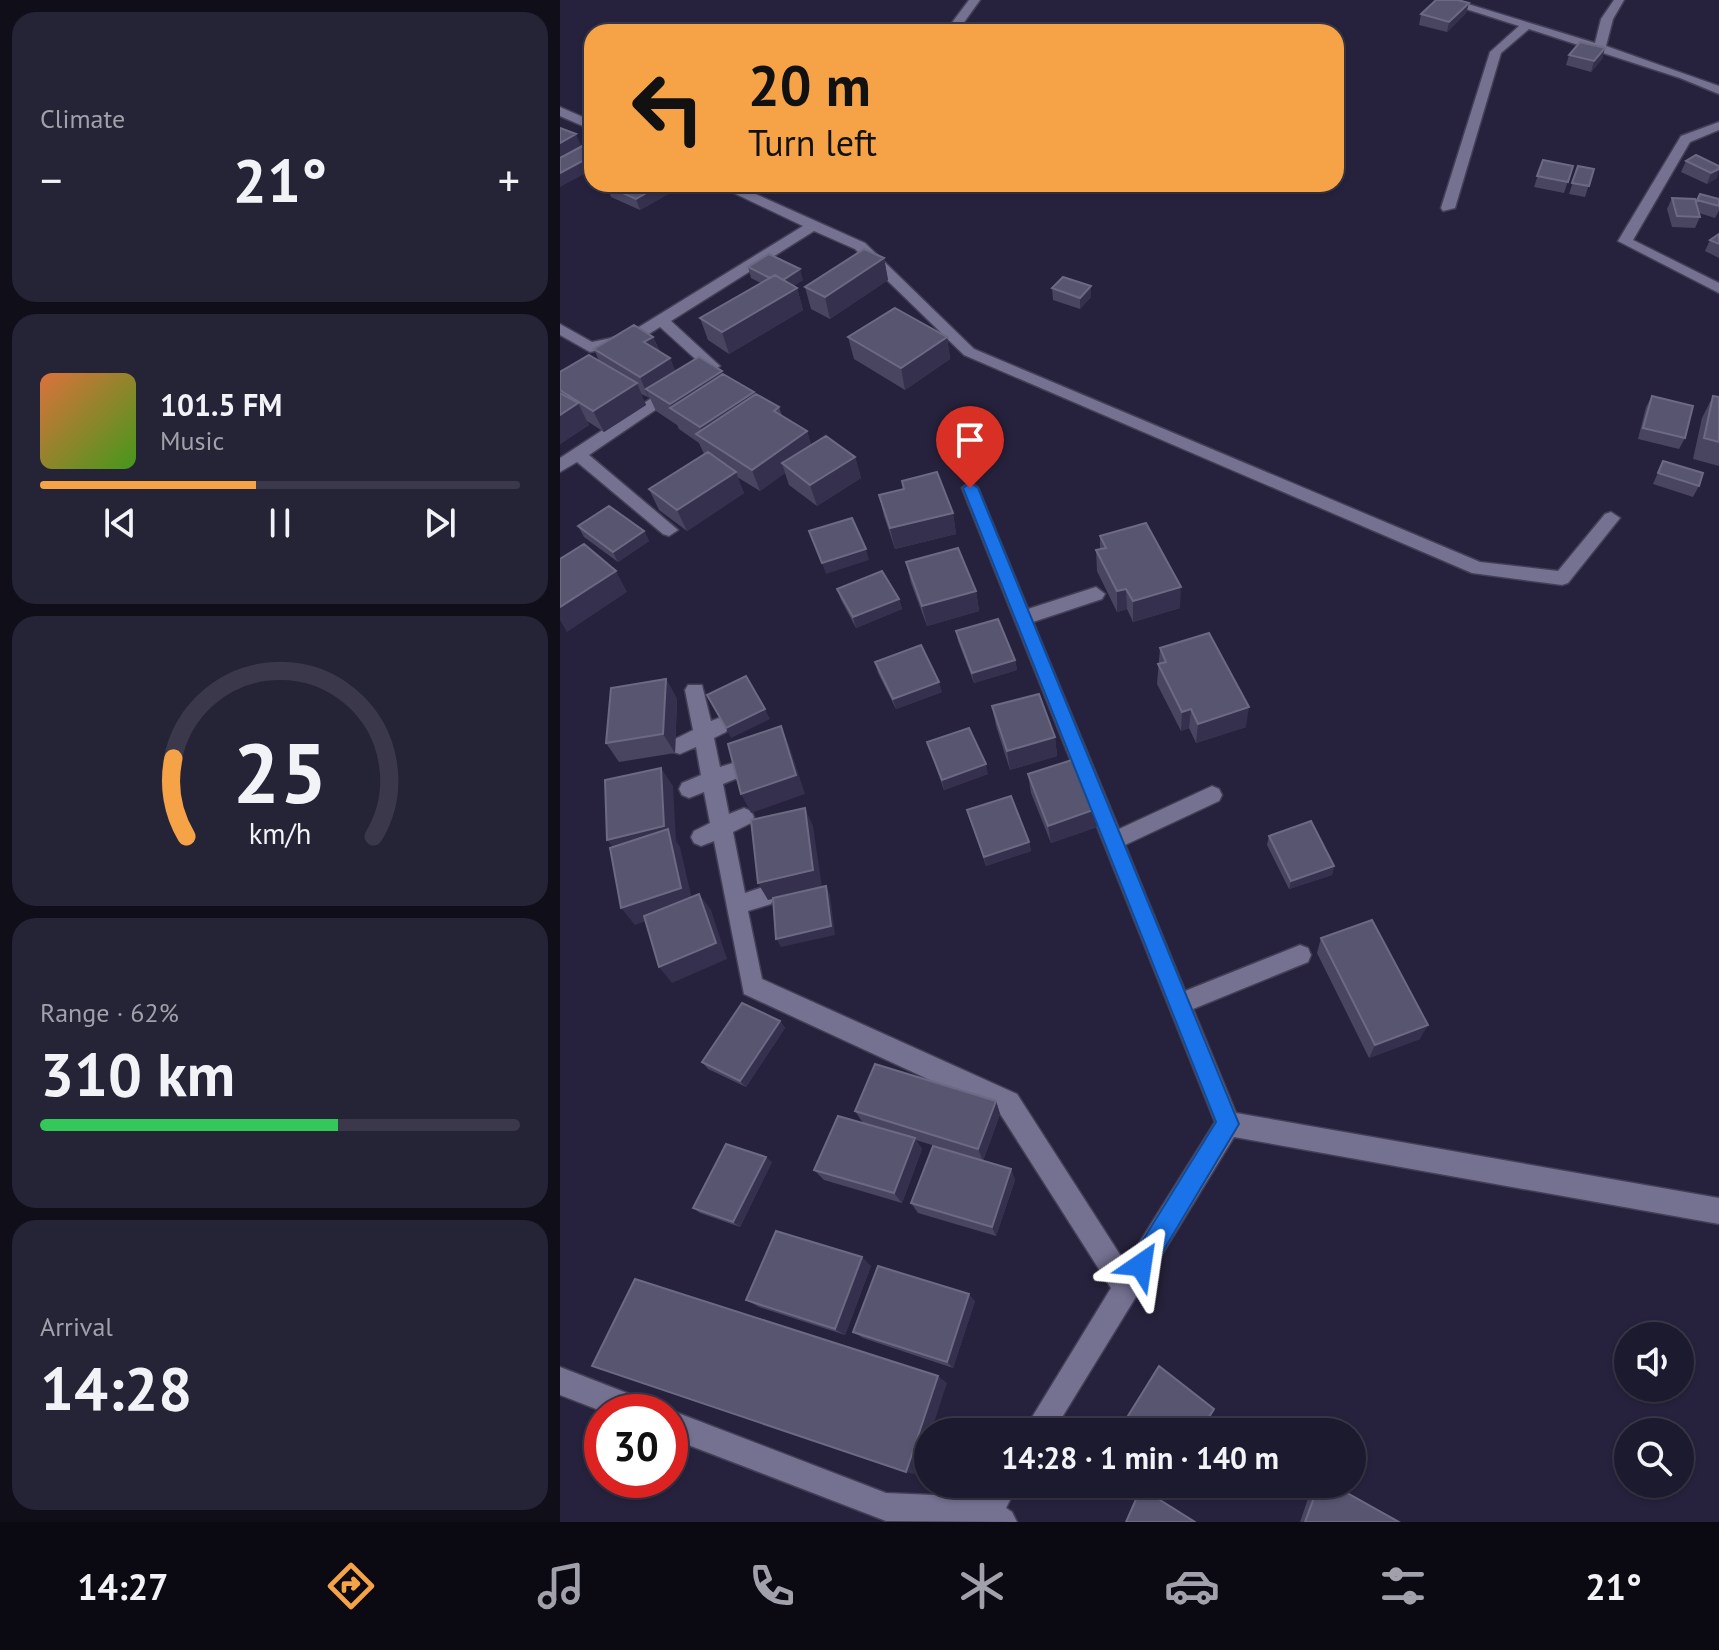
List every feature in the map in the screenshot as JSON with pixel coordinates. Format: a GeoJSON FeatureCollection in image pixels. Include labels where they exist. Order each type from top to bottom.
{"type":"FeatureCollection","features":[{"type":"Feature","properties":{"kind":"street"},"geometry":{"type":"LineString","coordinates":[[957,24],[975,0]]}},
{"type":"Feature","properties":{"kind":"street"},"geometry":{"type":"LineString","coordinates":[[1443,0],[1684,75],[1719,90]]}},
{"type":"Feature","properties":{"kind":"street"},"geometry":{"type":"LineString","coordinates":[[1600,48],[1607,19],[1619,0]]}},
{"type":"Feature","properties":{"kind":"street"},"geometry":{"type":"LineString","coordinates":[[1448,208],[1496,52],[1527,25]]}},
{"type":"Feature","properties":{"kind":"street"},"geometry":{"type":"LineString","coordinates":[[560,111],[584,122]]}},
{"type":"Feature","properties":{"kind":"street"},"geometry":{"type":"LineString","coordinates":[[1719,126],[1685,139],[1625,241],[1719,289]]}},
{"type":"Feature","properties":{"kind":"street"},"geometry":{"type":"LineString","coordinates":[[740,192],[860,246],[969,352],[1478,568],[1562,578],[1611,518]]}},
{"type":"Feature","properties":{"kind":"street"},"geometry":{"type":"LineString","coordinates":[[560,329],[590,347],[631,339],[814,225]]}},
{"type":"Feature","properties":{"kind":"street"},"geometry":{"type":"LineString","coordinates":[[560,466],[712,366],[661,320]]}},
{"type":"Feature","properties":{"kind":"street"},"geometry":{"type":"LineString","coordinates":[[579,455],[669,530]]}},
{"type":"Feature","properties":{"kind":"street"},"geometry":{"type":"LineString","coordinates":[[970,488],[1228,1124]]}},
{"type":"Feature","properties":{"kind":"street"},"geometry":{"type":"LineString","coordinates":[[1023,618],[1096,594]]}},
{"type":"Feature","properties":{"kind":"street"},"geometry":{"type":"LineString","coordinates":[[695,690],[711,730],[722,775],[711,832],[736,905],[752,986],[1008,1103],[1127,1288]]}},
{"type":"Feature","properties":{"kind":"street"},"geometry":{"type":"LineString","coordinates":[[680,746],[711,730]]}},
{"type":"Feature","properties":{"kind":"street"},"geometry":{"type":"LineString","coordinates":[[689,789],[722,775]]}},
{"type":"Feature","properties":{"kind":"street"},"geometry":{"type":"LineString","coordinates":[[1113,841],[1212,795]]}},
{"type":"Feature","properties":{"kind":"street"},"geometry":{"type":"LineString","coordinates":[[711,832],[744,817]]}},
{"type":"Feature","properties":{"kind":"street"},"geometry":{"type":"LineString","coordinates":[[736,905],[763,897]]}},
{"type":"Feature","properties":{"kind":"street"},"geometry":{"type":"LineString","coordinates":[[1179,1004],[1300,955]]}},
{"type":"Feature","properties":{"kind":"street"},"geometry":{"type":"LineString","coordinates":[[1046,1418],[1228,1124]]}},
{"type":"Feature","properties":{"kind":"street"},"geometry":{"type":"LineString","coordinates":[[1228,1124],[1719,1211]]}},
{"type":"Feature","properties":{"kind":"street"},"geometry":{"type":"LineString","coordinates":[[560,1381],[594,1394]]}},
{"type":"Feature","properties":{"kind":"street"},"geometry":{"type":"LineString","coordinates":[[688,1431],[886,1507],[990,1519],[998,1498]]}},
{"type":"Feature","properties":{"kind":"building"},"geometry":{"type":"Polygon","coordinates":[[[1436,0],[1469,3],[1449,22],[1421,14],[1436,0]]]}},
{"type":"Feature","properties":{"kind":"building"},"geometry":{"type":"Polygon","coordinates":[[[1580,42],[1605,48],[1594,61],[1569,55],[1580,42]]]}},
{"type":"Feature","properties":{"kind":"building"},"geometry":{"type":"Polygon","coordinates":[[[560,128],[576,134],[560,143],[560,128]]]}},
{"type":"Feature","properties":{"kind":"building"},"geometry":{"type":"Polygon","coordinates":[[[584,145],[584,160],[560,173],[560,158],[584,145]]]}},
{"type":"Feature","properties":{"kind":"building"},"geometry":{"type":"Polygon","coordinates":[[[1696,155],[1719,166],[1719,169],[1711,173],[1686,161],[1696,155]]]}},
{"type":"Feature","properties":{"kind":"building"},"geometry":{"type":"Polygon","coordinates":[[[1543,160],[1573,166],[1568,182],[1537,176],[1543,160]]]}},
{"type":"Feature","properties":{"kind":"building"},"geometry":{"type":"Polygon","coordinates":[[[1578,166],[1594,169],[1589,186],[1572,183],[1578,166]]]}},
{"type":"Feature","properties":{"kind":"building"},"geometry":{"type":"Polygon","coordinates":[[[620,192],[648,192],[636,199],[620,192]]]}},
{"type":"Feature","properties":{"kind":"building"},"geometry":{"type":"Polygon","coordinates":[[[1700,194],[1719,199],[1719,206],[1697,200],[1700,194]]]}},
{"type":"Feature","properties":{"kind":"building"},"geometry":{"type":"Polygon","coordinates":[[[1672,198],[1695,199],[1700,217],[1677,216],[1672,198]]]}},
{"type":"Feature","properties":{"kind":"building"},"geometry":{"type":"Polygon","coordinates":[[[1719,234],[1719,244],[1710,240],[1719,234]]]}},
{"type":"Feature","properties":{"kind":"building"},"geometry":{"type":"Polygon","coordinates":[[[864,249],[884,258],[825,297],[805,287],[864,249]]]}},
{"type":"Feature","properties":{"kind":"building"},"geometry":{"type":"Polygon","coordinates":[[[769,254],[800,269],[783,280],[775,275],[770,278],[748,267],[769,254]]]}},
{"type":"Feature","properties":{"kind":"building"},"geometry":{"type":"Polygon","coordinates":[[[775,275],[797,288],[722,332],[700,318],[775,275]]]}},
{"type":"Feature","properties":{"kind":"building"},"geometry":{"type":"Polygon","coordinates":[[[1063,277],[1091,286],[1080,298],[1052,288],[1063,277]]]}},
{"type":"Feature","properties":{"kind":"building"},"geometry":{"type":"Polygon","coordinates":[[[895,308],[947,337],[901,368],[848,337],[895,308]]]}},
{"type":"Feature","properties":{"kind":"building"},"geometry":{"type":"Polygon","coordinates":[[[634,325],[653,337],[644,342],[670,358],[640,377],[594,349],[634,325]]]}},
{"type":"Feature","properties":{"kind":"building"},"geometry":{"type":"Polygon","coordinates":[[[589,355],[637,383],[593,411],[560,390],[560,372],[589,355]]]}},
{"type":"Feature","properties":{"kind":"building"},"geometry":{"type":"Polygon","coordinates":[[[699,357],[722,371],[670,404],[646,389],[699,357]]]}},
{"type":"Feature","properties":{"kind":"building"},"geometry":{"type":"Polygon","coordinates":[[[723,374],[754,392],[700,427],[670,408],[723,374]]]}},
{"type":"Feature","properties":{"kind":"building"},"geometry":{"type":"Polygon","coordinates":[[[560,393],[578,403],[560,415],[560,393]]]}},
{"type":"Feature","properties":{"kind":"building"},"geometry":{"type":"Polygon","coordinates":[[[756,394],[779,407],[774,411],[807,431],[752,470],[696,434],[756,394]]]}},
{"type":"Feature","properties":{"kind":"building"},"geometry":{"type":"Polygon","coordinates":[[[1652,396],[1693,406],[1685,438],[1643,428],[1652,396]]]}},
{"type":"Feature","properties":{"kind":"building"},"geometry":{"type":"Polygon","coordinates":[[[1713,396],[1719,397],[1719,442],[1704,438],[1713,396]]]}},
{"type":"Feature","properties":{"kind":"building"},"geometry":{"type":"Polygon","coordinates":[[[826,436],[855,457],[810,485],[782,463],[826,436]]]}},
{"type":"Feature","properties":{"kind":"building"},"geometry":{"type":"Polygon","coordinates":[[[708,452],[736,472],[677,510],[649,489],[708,452]]]}},
{"type":"Feature","properties":{"kind":"building"},"geometry":{"type":"Polygon","coordinates":[[[1663,461],[1703,473],[1699,486],[1658,473],[1663,461]]]}},
{"type":"Feature","properties":{"kind":"building"},"geometry":{"type":"Polygon","coordinates":[[[937,472],[953,513],[890,528],[879,495],[904,489],[902,481],[937,472]]]}},
{"type":"Feature","properties":{"kind":"building"},"geometry":{"type":"Polygon","coordinates":[[[609,506],[644,531],[613,552],[578,526],[609,506]]]}},
{"type":"Feature","properties":{"kind":"building"},"geometry":{"type":"Polygon","coordinates":[[[852,518],[866,549],[822,563],[809,531],[852,518]]]}},
{"type":"Feature","properties":{"kind":"building"},"geometry":{"type":"Polygon","coordinates":[[[1146,523],[1181,587],[1133,601],[1126,589],[1117,591],[1096,550],[1106,548],[1100,536],[1146,523]]]}},
{"type":"Feature","properties":{"kind":"building"},"geometry":{"type":"Polygon","coordinates":[[[584,544],[616,571],[560,607],[560,559],[584,544]]]}},
{"type":"Feature","properties":{"kind":"building"},"geometry":{"type":"Polygon","coordinates":[[[958,548],[976,591],[922,606],[906,562],[958,548]]]}},
{"type":"Feature","properties":{"kind":"building"},"geometry":{"type":"Polygon","coordinates":[[[882,571],[899,599],[853,617],[837,589],[882,571]]]}},
{"type":"Feature","properties":{"kind":"building"},"geometry":{"type":"Polygon","coordinates":[[[998,619],[1015,660],[972,673],[956,631],[998,619]]]}},
{"type":"Feature","properties":{"kind":"building"},"geometry":{"type":"Polygon","coordinates":[[[1209,633],[1249,707],[1198,724],[1191,709],[1182,712],[1158,664],[1166,662],[1160,648],[1209,633]]]}},
{"type":"Feature","properties":{"kind":"building"},"geometry":{"type":"Polygon","coordinates":[[[921,645],[939,682],[893,699],[875,662],[921,645]]]}},
{"type":"Feature","properties":{"kind":"building"},"geometry":{"type":"Polygon","coordinates":[[[746,676],[765,709],[726,728],[707,695],[746,676]]]}},
{"type":"Feature","properties":{"kind":"building"},"geometry":{"type":"Polygon","coordinates":[[[666,679],[663,734],[606,743],[611,688],[666,679]]]}},
{"type":"Feature","properties":{"kind":"building"},"geometry":{"type":"Polygon","coordinates":[[[1039,694],[1055,737],[1007,751],[992,706],[1039,694]]]}},
{"type":"Feature","properties":{"kind":"building"},"geometry":{"type":"Polygon","coordinates":[[[781,726],[796,775],[741,794],[728,744],[781,726]]]}},
{"type":"Feature","properties":{"kind":"building"},"geometry":{"type":"Polygon","coordinates":[[[969,728],[986,764],[942,780],[927,742],[969,728]]]}},
{"type":"Feature","properties":{"kind":"building"},"geometry":{"type":"Polygon","coordinates":[[[1075,759],[1096,809],[1048,826],[1028,774],[1075,759]]]}},
{"type":"Feature","properties":{"kind":"building"},"geometry":{"type":"Polygon","coordinates":[[[661,768],[664,826],[607,840],[605,780],[661,768]]]}},
{"type":"Feature","properties":{"kind":"building"},"geometry":{"type":"Polygon","coordinates":[[[1011,796],[1029,842],[984,857],[967,810],[1011,796]]]}},
{"type":"Feature","properties":{"kind":"building"},"geometry":{"type":"Polygon","coordinates":[[[805,808],[813,870],[758,883],[751,820],[805,808]]]}},
{"type":"Feature","properties":{"kind":"building"},"geometry":{"type":"Polygon","coordinates":[[[1311,821],[1334,866],[1291,881],[1269,836],[1311,821]]]}},
{"type":"Feature","properties":{"kind":"building"},"geometry":{"type":"Polygon","coordinates":[[[668,829],[681,888],[621,908],[610,848],[668,829]]]}},
{"type":"Feature","properties":{"kind":"building"},"geometry":{"type":"Polygon","coordinates":[[[826,886],[831,926],[776,939],[773,898],[826,886]]]}},
{"type":"Feature","properties":{"kind":"building"},"geometry":{"type":"Polygon","coordinates":[[[699,894],[716,943],[659,967],[644,916],[699,894]]]}},
{"type":"Feature","properties":{"kind":"building"},"geometry":{"type":"Polygon","coordinates":[[[1372,920],[1428,1025],[1375,1045],[1321,938],[1372,920]]]}},
{"type":"Feature","properties":{"kind":"building"},"geometry":{"type":"Polygon","coordinates":[[[742,1003],[780,1021],[740,1081],[702,1062],[742,1003]]]}},
{"type":"Feature","properties":{"kind":"building"},"geometry":{"type":"Polygon","coordinates":[[[875,1064],[996,1101],[978,1149],[855,1111],[875,1064]]]}},
{"type":"Feature","properties":{"kind":"building"},"geometry":{"type":"Polygon","coordinates":[[[838,1116],[915,1138],[894,1193],[814,1170],[838,1116]]]}},
{"type":"Feature","properties":{"kind":"building"},"geometry":{"type":"Polygon","coordinates":[[[726,1144],[766,1157],[733,1222],[693,1208],[726,1144]]]}},
{"type":"Feature","properties":{"kind":"building"},"geometry":{"type":"Polygon","coordinates":[[[933,1146],[1011,1169],[992,1227],[911,1203],[933,1146]]]}},
{"type":"Feature","properties":{"kind":"building"},"geometry":{"type":"Polygon","coordinates":[[[776,1231],[862,1257],[835,1329],[746,1300],[776,1231]]]}},
{"type":"Feature","properties":{"kind":"building"},"geometry":{"type":"Polygon","coordinates":[[[878,1266],[969,1294],[947,1362],[853,1332],[878,1266]]]}},
{"type":"Feature","properties":{"kind":"building"},"geometry":{"type":"Polygon","coordinates":[[[635,1279],[938,1376],[924,1418],[914,1418],[914,1448],[906,1472],[688,1398],[688,1394],[675,1394],[592,1366],[635,1279]]]}},
{"type":"Feature","properties":{"kind":"building"},"geometry":{"type":"Polygon","coordinates":[[[1159,1366],[1214,1409],[1209,1418],[1127,1418],[1159,1366]]]}},
{"type":"Feature","properties":{"kind":"building"},"geometry":{"type":"Polygon","coordinates":[[[1137,1498],[1157,1498],[1195,1522],[1126,1522],[1137,1498]]]}},
{"type":"Feature","properties":{"kind":"building"},"geometry":{"type":"Polygon","coordinates":[[[1314,1498],[1356,1498],[1399,1522],[1305,1522],[1314,1498]]]}},
{"type":"Feature","properties":{"kind":"route"},"geometry":{"type":"LineString","coordinates":[[970,488],[1228,1124],[1141,1265]]}}]}
